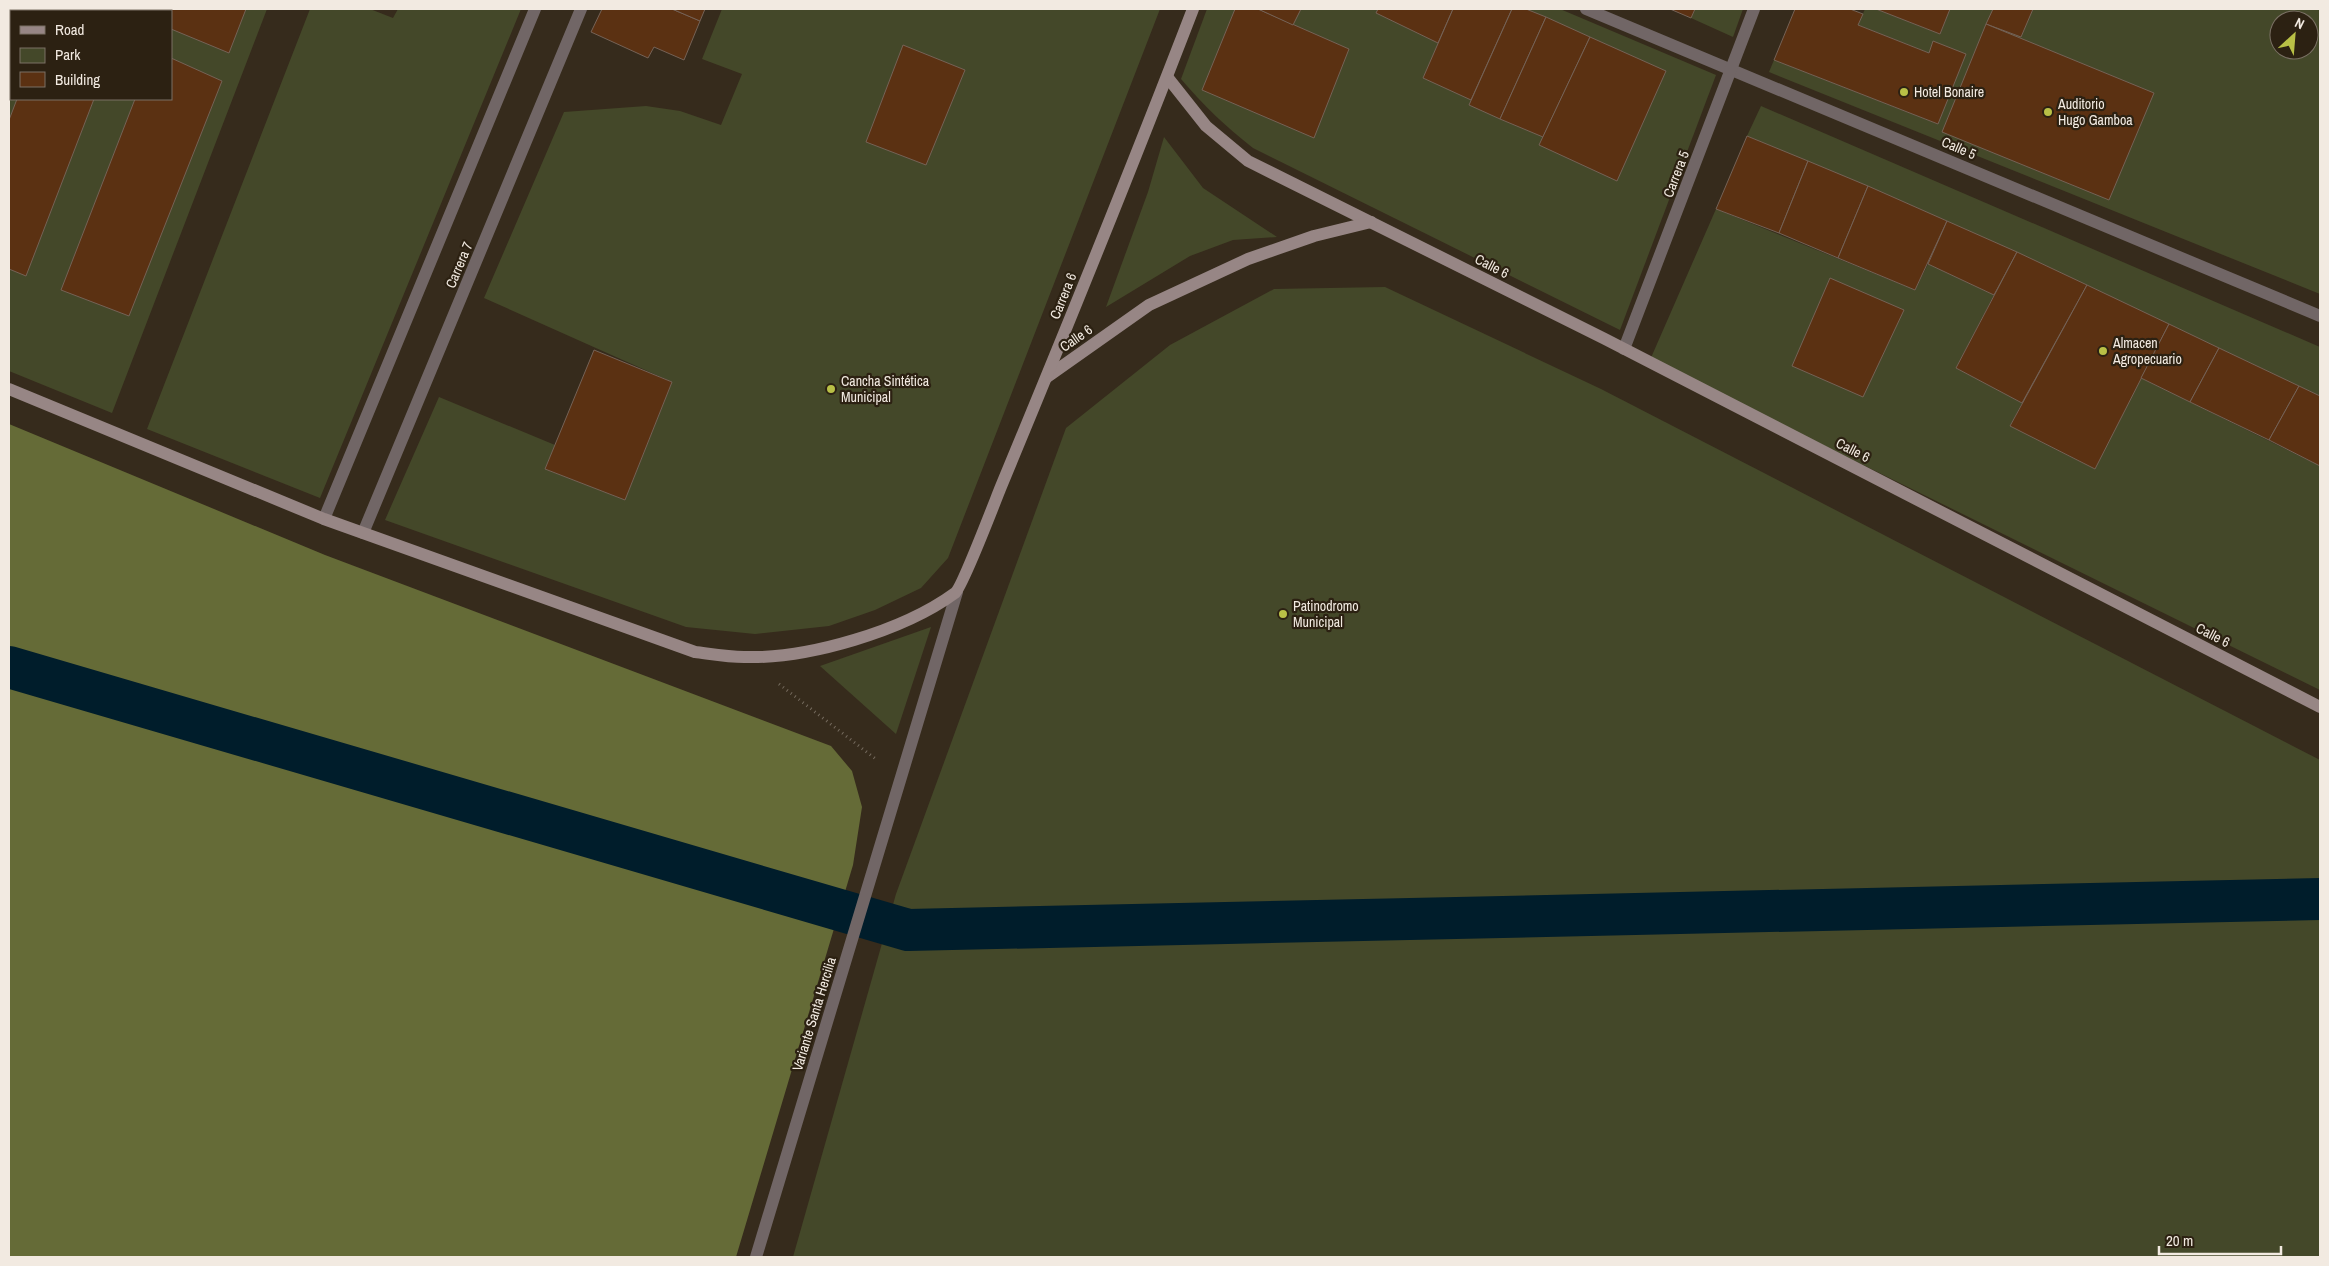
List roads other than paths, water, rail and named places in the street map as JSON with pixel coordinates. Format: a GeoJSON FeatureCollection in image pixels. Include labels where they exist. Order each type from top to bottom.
{"type":"FeatureCollection","features":[{"type":"Feature","properties":{"kind":"street","name":"Carrera 7"},"geometry":{"type":"LineString","coordinates":[[324,519],[536,9]]}},
{"type":"Feature","properties":{"kind":"street","name":"Carrera 7"},"geometry":{"type":"LineString","coordinates":[[364,533],[581,9]]}},
{"type":"Feature","properties":{"kind":"street","name":"Carrera 6"},"geometry":{"type":"LineString","coordinates":[[957,592],[1047,377],[1168,78],[1193,9]]}},
{"type":"Feature","properties":{"kind":"street","name":"Calle 5"},"geometry":{"type":"LineString","coordinates":[[1586,9],[2320,316]]}},
{"type":"Feature","properties":{"kind":"street","name":"Carrera 5"},"geometry":{"type":"LineString","coordinates":[[1624,349],[1754,9]]}},
{"type":"Feature","properties":{"kind":"street","name":"Calle 6"},"geometry":{"type":"LineString","coordinates":[[1168,78],[1206,126],[1248,161],[1624,349],[2320,707]]}},
{"type":"Feature","properties":{"kind":"street","name":"Calle 6"},"geometry":{"type":"LineString","coordinates":[[1047,377],[1149,306],[1248,259],[1314,236],[1371,222]]}},
{"type":"Feature","properties":{"kind":"street"},"geometry":{"type":"LineString","coordinates":[[9,389],[324,519],[695,652],[745,658],[801,652],[856,640],[908,619],[957,592]]}},
{"type":"Feature","properties":{"kind":"street","name":"Variante Santa Hercilia"},"geometry":{"type":"LineString","coordinates":[[756,1257],[957,592]]}},
{"type":"Feature","properties":{"kind":"waterway"},"geometry":{"type":"LineString","coordinates":[[9,667],[908,930],[2320,899]]}},
{"type":"Feature","properties":{"kind":"place","name":"Hotel Bonaire"},"geometry":{"type":"Point","coordinates":[1904,92]}},
{"type":"Feature","properties":{"kind":"place","name":"Auditorio Hugo Gamboa"},"geometry":{"type":"Point","coordinates":[2048,112]}},
{"type":"Feature","properties":{"kind":"place","name":"Almacen Agropecuario"},"geometry":{"type":"Point","coordinates":[2103,351]}},
{"type":"Feature","properties":{"kind":"place","name":"Cancha Sintética Municipal"},"geometry":{"type":"Point","coordinates":[831,389]}},
{"type":"Feature","properties":{"kind":"place","name":"Patinodromo Municipal"},"geometry":{"type":"Point","coordinates":[1283,614]}}]}
